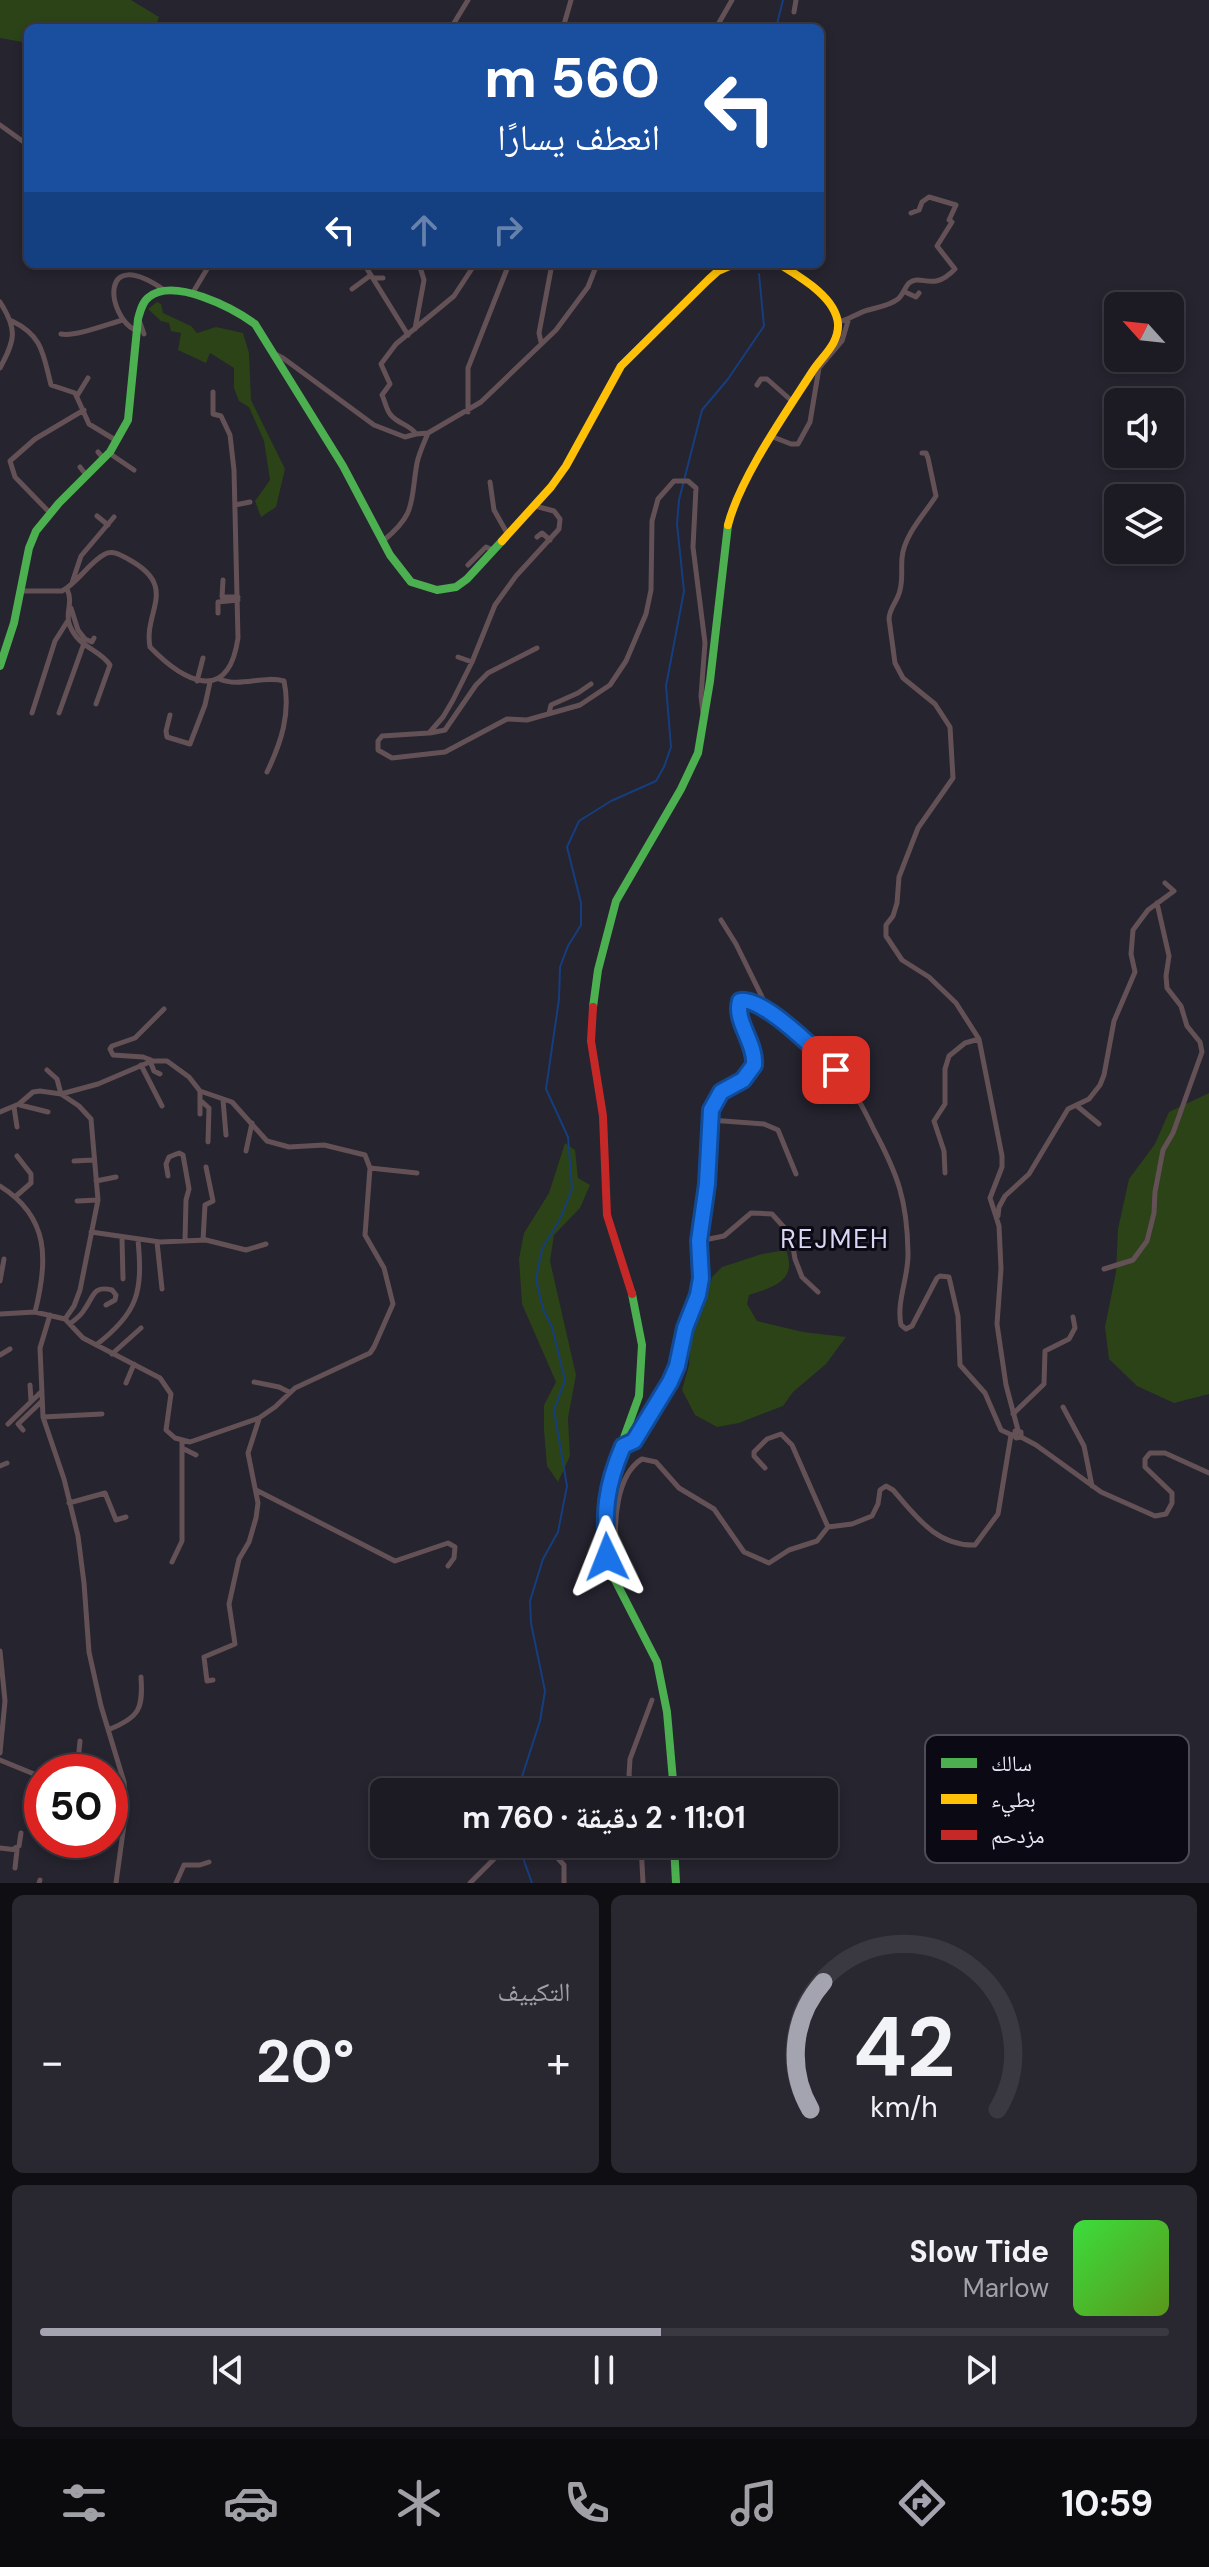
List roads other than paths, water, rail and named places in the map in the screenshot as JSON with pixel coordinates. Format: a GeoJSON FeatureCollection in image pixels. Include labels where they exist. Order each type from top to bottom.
{"type":"FeatureCollection","features":[{"type":"Feature","properties":{"kind":"main road"},"geometry":{"type":"LineString","coordinates":[[0,666],[33,537],[50,513],[117,441],[129,417],[140,332],[136,316],[138,308],[149,297],[164,290],[192,294],[246,316],[263,333],[366,505],[383,541],[411,582],[437,590],[461,583],[534,506],[560,476],[621,366],[708,280],[725,268]]}},
{"type":"Feature","properties":{"kind":"main road"},"geometry":{"type":"LineString","coordinates":[[673,1778],[667,1712],[657,1662],[620,1590],[607,1557],[606,1500],[609,1479],[639,1396],[642,1345],[635,1304],[607,1215],[603,1116],[591,1041],[593,996],[616,901],[698,753],[728,526],[737,497],[814,368],[835,342],[838,322],[830,305],[814,288],[787,268]]}},
{"type":"Feature","properties":{"kind":"main road"},"geometry":{"type":"LineString","coordinates":[[675,1858],[676,1883]]}},
{"type":"Feature","properties":{"kind":"street"},"geometry":{"type":"LineString","coordinates":[[453,24],[468,0]]}},
{"type":"Feature","properties":{"kind":"street"},"geometry":{"type":"LineString","coordinates":[[564,24],[571,0]]}},
{"type":"Feature","properties":{"kind":"street"},"geometry":{"type":"LineString","coordinates":[[718,24],[732,0]]}},
{"type":"Feature","properties":{"kind":"street"},"geometry":{"type":"LineString","coordinates":[[794,12],[796,0]]}},
{"type":"Feature","properties":{"kind":"street"},"geometry":{"type":"LineString","coordinates":[[0,125],[24,142]]}},
{"type":"Feature","properties":{"kind":"street"},"geometry":{"type":"LineString","coordinates":[[838,322],[888,305],[905,292],[910,283],[920,280],[936,283],[946,279],[955,269],[937,246],[952,222],[949,220],[956,205],[929,197],[922,202],[919,210],[911,213]]}},
{"type":"Feature","properties":{"kind":"street"},"geometry":{"type":"LineString","coordinates":[[192,294],[208,268]]}},
{"type":"Feature","properties":{"kind":"street"},"geometry":{"type":"LineString","coordinates":[[367,268],[408,335]]}},
{"type":"Feature","properties":{"kind":"street"},"geometry":{"type":"LineString","coordinates":[[415,329],[424,280],[420,268]]}},
{"type":"Feature","properties":{"kind":"street"},"geometry":{"type":"LineString","coordinates":[[416,434],[413,428],[391,416],[382,395],[390,384],[381,364],[408,335],[454,296],[472,268]]}},
{"type":"Feature","properties":{"kind":"street"},"geometry":{"type":"LineString","coordinates":[[468,412],[468,368],[507,268]]}},
{"type":"Feature","properties":{"kind":"street"},"geometry":{"type":"LineString","coordinates":[[541,343],[541,325],[551,268]]}},
{"type":"Feature","properties":{"kind":"street"},"geometry":{"type":"LineString","coordinates":[[274,354],[374,425],[405,437],[428,433],[481,402],[556,330],[588,287],[595,268]]}},
{"type":"Feature","properties":{"kind":"street"},"geometry":{"type":"LineString","coordinates":[[140,332],[123,320],[114,292],[121,276],[127,273],[138,275],[164,290]]}},
{"type":"Feature","properties":{"kind":"street"},"geometry":{"type":"LineString","coordinates":[[352,289],[372,276],[383,278]]}},
{"type":"Feature","properties":{"kind":"street"},"geometry":{"type":"LineString","coordinates":[[905,292],[916,297],[919,293]]}},
{"type":"Feature","properties":{"kind":"street"},"geometry":{"type":"LineString","coordinates":[[0,302],[12,321],[32,333],[41,348],[51,385],[67,389],[77,396],[89,424],[117,441]]}},
{"type":"Feature","properties":{"kind":"street"},"geometry":{"type":"LineString","coordinates":[[61,334],[73,337],[91,328],[123,320]]}},
{"type":"Feature","properties":{"kind":"street"},"geometry":{"type":"LineString","coordinates":[[773,437],[798,444],[810,422],[819,368],[842,341],[848,320]]}},
{"type":"Feature","properties":{"kind":"street"},"geometry":{"type":"LineString","coordinates":[[0,368],[12,343],[12,321]]}},
{"type":"Feature","properties":{"kind":"street"},"geometry":{"type":"LineString","coordinates":[[77,396],[88,378]]}},
{"type":"Feature","properties":{"kind":"street"},"geometry":{"type":"LineString","coordinates":[[757,385],[761,379],[767,379],[793,402]]}},
{"type":"Feature","properties":{"kind":"street"},"geometry":{"type":"LineString","coordinates":[[21,591],[67,589],[100,558],[111,552],[126,557],[145,569],[157,593],[149,633],[150,647],[182,674],[197,681],[219,679],[234,657],[238,598],[230,435],[221,416],[213,414],[213,392]]}},
{"type":"Feature","properties":{"kind":"street"},"geometry":{"type":"LineString","coordinates":[[50,513],[15,477],[10,461],[35,439],[84,410]]}},
{"type":"Feature","properties":{"kind":"street"},"geometry":{"type":"LineString","coordinates":[[383,541],[398,530],[408,513],[416,484],[417,463],[428,433]]}},
{"type":"Feature","properties":{"kind":"street"},"geometry":{"type":"LineString","coordinates":[[922,453],[926,453],[928,458],[936,496],[906,541],[902,555],[902,583],[889,619],[895,663],[903,678],[935,704],[950,727],[953,778],[918,828],[899,877],[897,903],[886,925],[886,936],[902,960],[929,977],[956,1003],[979,1039],[1002,1156],[1002,1167],[990,1198],[993,1212],[998,1217]]}},
{"type":"Feature","properties":{"kind":"street"},"geometry":{"type":"LineString","coordinates":[[104,454],[134,470]]}},
{"type":"Feature","properties":{"kind":"street"},"geometry":{"type":"LineString","coordinates":[[80,467],[87,476]]}},
{"type":"Feature","properties":{"kind":"street"},"geometry":{"type":"LineString","coordinates":[[537,648],[488,673],[445,730],[382,736],[378,741],[378,750],[392,758],[438,754],[507,719],[527,720],[570,709],[590,700],[618,675],[636,639],[649,603],[652,521],[658,499],[669,485],[685,480],[696,488],[693,547],[705,643],[701,696],[704,719]]}},
{"type":"Feature","properties":{"kind":"street"},"geometry":{"type":"LineString","coordinates":[[490,482],[494,510],[507,533]]}},
{"type":"Feature","properties":{"kind":"street"},"geometry":{"type":"LineString","coordinates":[[235,505],[250,502]]}},
{"type":"Feature","properties":{"kind":"street"},"geometry":{"type":"LineString","coordinates":[[429,733],[443,717],[472,662],[495,605],[525,562],[550,540],[561,525],[559,515],[545,507],[534,506]]}},
{"type":"Feature","properties":{"kind":"street"},"geometry":{"type":"LineString","coordinates":[[97,516],[108,525]]}},
{"type":"Feature","properties":{"kind":"street"},"geometry":{"type":"LineString","coordinates":[[72,584],[81,556],[114,517]]}},
{"type":"Feature","properties":{"kind":"street"},"geometry":{"type":"LineString","coordinates":[[537,537],[542,533],[550,540]]}},
{"type":"Feature","properties":{"kind":"street"},"geometry":{"type":"LineString","coordinates":[[468,565],[486,547],[493,550]]}},
{"type":"Feature","properties":{"kind":"street"},"geometry":{"type":"LineString","coordinates":[[223,580],[222,597],[238,598]]}},
{"type":"Feature","properties":{"kind":"street"},"geometry":{"type":"LineString","coordinates":[[32,713],[55,641],[67,622],[71,599],[67,589]]}},
{"type":"Feature","properties":{"kind":"street"},"geometry":{"type":"LineString","coordinates":[[218,613],[218,602],[238,598]]}},
{"type":"Feature","properties":{"kind":"street"},"geometry":{"type":"LineString","coordinates":[[70,607],[82,636],[92,642],[94,638]]}},
{"type":"Feature","properties":{"kind":"street"},"geometry":{"type":"LineString","coordinates":[[67,622],[83,646],[110,665],[96,704]]}},
{"type":"Feature","properties":{"kind":"street"},"geometry":{"type":"LineString","coordinates":[[59,713],[83,646]]}},
{"type":"Feature","properties":{"kind":"street"},"geometry":{"type":"LineString","coordinates":[[458,657],[472,662]]}},
{"type":"Feature","properties":{"kind":"street"},"geometry":{"type":"LineString","coordinates":[[197,681],[203,658]]}},
{"type":"Feature","properties":{"kind":"street"},"geometry":{"type":"LineString","coordinates":[[219,679],[230,684],[274,679],[284,681],[286,712],[282,739],[267,772]]}},
{"type":"Feature","properties":{"kind":"street"},"geometry":{"type":"LineString","coordinates":[[170,715],[167,737],[190,744],[210,682]]}},
{"type":"Feature","properties":{"kind":"street"},"geometry":{"type":"LineString","coordinates":[[549,713],[551,705],[591,684]]}},
{"type":"Feature","properties":{"kind":"street"},"geometry":{"type":"LineString","coordinates":[[1021,1437],[1013,1414],[997,1324],[1001,1269],[999,1207],[1005,1196],[1029,1174],[1068,1109],[1095,1092],[1104,1075],[1114,1021],[1135,972],[1131,954],[1133,930],[1143,916],[1174,891],[1165,883]]}},
{"type":"Feature","properties":{"kind":"street"},"geometry":{"type":"LineString","coordinates":[[1104,1269],[1133,1260],[1147,1241],[1163,1150],[1173,1133],[1202,1052],[1200,1042],[1187,1026],[1181,1006],[1167,988],[1169,956],[1157,903]]}},
{"type":"Feature","properties":{"kind":"street"},"geometry":{"type":"LineString","coordinates":[[721,920],[763,999],[762,1005]]}},
{"type":"Feature","properties":{"kind":"street"},"geometry":{"type":"LineString","coordinates":[[623,1446],[634,1441],[677,1366],[685,1328],[700,1288],[699,1241],[707,1184],[711,1110],[721,1092],[743,1080],[754,1065],[753,1047],[738,1005],[743,999],[762,1005],[823,1057],[845,1080],[862,1105],[893,1164],[907,1222],[909,1256],[901,1299],[901,1325],[906,1329],[912,1326],[937,1278],[949,1277],[958,1316],[960,1365],[985,1393],[999,1428],[1017,1439],[1021,1437],[1063,1463],[1092,1487],[1128,1505],[1163,1516],[1171,1507],[1172,1493],[1145,1467],[1147,1456],[1152,1452],[1165,1453],[1209,1473]]}},
{"type":"Feature","properties":{"kind":"street"},"geometry":{"type":"LineString","coordinates":[[160,1074],[154,1071],[151,1061],[143,1057],[113,1055],[110,1049],[135,1038],[164,1009]]}},
{"type":"Feature","properties":{"kind":"street"},"geometry":{"type":"LineString","coordinates":[[945,1173],[944,1151],[934,1121],[945,1104],[946,1062],[959,1046],[979,1039]]}},
{"type":"Feature","properties":{"kind":"street"},"geometry":{"type":"LineString","coordinates":[[0,1112],[16,1106],[33,1092],[61,1094],[98,1084],[151,1061],[167,1061],[189,1077],[200,1091],[232,1102],[267,1141],[280,1146],[324,1145],[365,1155],[370,1168],[365,1235],[384,1268],[393,1304],[370,1353],[304,1383],[259,1418],[190,1442],[182,1441],[166,1430],[171,1402],[168,1387],[160,1378],[83,1338],[67,1322],[50,1315],[35,1312],[0,1314]]}},
{"type":"Feature","properties":{"kind":"street"},"geometry":{"type":"LineString","coordinates":[[141,1065],[162,1106]]}},
{"type":"Feature","properties":{"kind":"street"},"geometry":{"type":"LineString","coordinates":[[47,1070],[57,1079],[61,1094],[91,1119],[98,1200],[91,1232],[91,1251],[67,1322]]}},
{"type":"Feature","properties":{"kind":"street"},"geometry":{"type":"LineString","coordinates":[[200,1091],[200,1114]]}},
{"type":"Feature","properties":{"kind":"street"},"geometry":{"type":"LineString","coordinates":[[223,1099],[226,1135]]}},
{"type":"Feature","properties":{"kind":"street"},"geometry":{"type":"LineString","coordinates":[[200,1100],[209,1108],[208,1142]]}},
{"type":"Feature","properties":{"kind":"street"},"geometry":{"type":"LineString","coordinates":[[16,1106],[48,1112]]}},
{"type":"Feature","properties":{"kind":"street"},"geometry":{"type":"LineString","coordinates":[[16,1106],[17,1127]]}},
{"type":"Feature","properties":{"kind":"street"},"geometry":{"type":"LineString","coordinates":[[1077,1106],[1099,1124]]}},
{"type":"Feature","properties":{"kind":"street"},"geometry":{"type":"LineString","coordinates":[[710,1120],[764,1124],[778,1130],[796,1174]]}},
{"type":"Feature","properties":{"kind":"street"},"geometry":{"type":"LineString","coordinates":[[246,1151],[252,1122]]}},
{"type":"Feature","properties":{"kind":"street"},"geometry":{"type":"LineString","coordinates":[[168,1176],[166,1164],[169,1157],[179,1153],[183,1155],[189,1189],[185,1240]]}},
{"type":"Feature","properties":{"kind":"street"},"geometry":{"type":"LineString","coordinates":[[15,1197],[31,1183],[31,1174],[17,1156]]}},
{"type":"Feature","properties":{"kind":"street"},"geometry":{"type":"LineString","coordinates":[[74,1161],[93,1160]]}},
{"type":"Feature","properties":{"kind":"street"},"geometry":{"type":"LineString","coordinates":[[203,1240],[205,1205],[213,1201],[206,1167]]}},
{"type":"Feature","properties":{"kind":"street"},"geometry":{"type":"LineString","coordinates":[[370,1168],[417,1173]]}},
{"type":"Feature","properties":{"kind":"street"},"geometry":{"type":"LineString","coordinates":[[96,1181],[116,1177]]}},
{"type":"Feature","properties":{"kind":"street"},"geometry":{"type":"LineString","coordinates":[[0,1186],[29,1212],[41,1236],[43,1267],[35,1312]]}},
{"type":"Feature","properties":{"kind":"street"},"geometry":{"type":"LineString","coordinates":[[77,1201],[98,1200]]}},
{"type":"Feature","properties":{"kind":"street"},"geometry":{"type":"LineString","coordinates":[[699,1241],[724,1236],[751,1213],[772,1214],[791,1235],[802,1277],[818,1292]]}},
{"type":"Feature","properties":{"kind":"street"},"geometry":{"type":"LineString","coordinates":[[91,1232],[157,1242],[203,1240],[246,1250],[266,1244]]}},
{"type":"Feature","properties":{"kind":"street"},"geometry":{"type":"LineString","coordinates":[[122,1238],[123,1279]]}},
{"type":"Feature","properties":{"kind":"street"},"geometry":{"type":"LineString","coordinates":[[96,1345],[113,1332],[137,1301],[140,1280],[138,1240]]}},
{"type":"Feature","properties":{"kind":"street"},"geometry":{"type":"LineString","coordinates":[[157,1242],[162,1289]]}},
{"type":"Feature","properties":{"kind":"street"},"geometry":{"type":"LineString","coordinates":[[0,1281],[4,1259]]}},
{"type":"Feature","properties":{"kind":"street"},"geometry":{"type":"LineString","coordinates":[[67,1322],[84,1312],[94,1291],[100,1288],[112,1290],[116,1295],[115,1300],[106,1305]]}},
{"type":"Feature","properties":{"kind":"street"},"geometry":{"type":"LineString","coordinates":[[50,1315],[40,1348],[43,1417],[69,1503],[83,1571],[89,1652],[101,1706],[124,1782],[126,1810],[116,1883]]}},
{"type":"Feature","properties":{"kind":"street"},"geometry":{"type":"LineString","coordinates":[[1013,1414],[1044,1384],[1044,1354],[1069,1339],[1075,1328],[1073,1317]]}},
{"type":"Feature","properties":{"kind":"street"},"geometry":{"type":"LineString","coordinates":[[112,1354],[141,1328]]}},
{"type":"Feature","properties":{"kind":"street"},"geometry":{"type":"LineString","coordinates":[[0,1355],[10,1349]]}},
{"type":"Feature","properties":{"kind":"street"},"geometry":{"type":"LineString","coordinates":[[126,1383],[134,1364]]}},
{"type":"Feature","properties":{"kind":"street"},"geometry":{"type":"LineString","coordinates":[[254,1382],[289,1392]]}},
{"type":"Feature","properties":{"kind":"street"},"geometry":{"type":"LineString","coordinates":[[30,1385],[32,1402]]}},
{"type":"Feature","properties":{"kind":"street"},"geometry":{"type":"LineString","coordinates":[[8,1424],[41,1393]]}},
{"type":"Feature","properties":{"kind":"street"},"geometry":{"type":"LineString","coordinates":[[23,1430],[18,1424],[42,1401]]}},
{"type":"Feature","properties":{"kind":"street"},"geometry":{"type":"LineString","coordinates":[[1063,1407],[1084,1446],[1092,1487]]}},
{"type":"Feature","properties":{"kind":"street"},"geometry":{"type":"LineString","coordinates":[[43,1417],[102,1414]]}},
{"type":"Feature","properties":{"kind":"street"},"geometry":{"type":"LineString","coordinates":[[213,1680],[207,1681],[204,1657],[235,1644],[229,1604],[239,1559],[249,1542],[256,1518],[258,1503],[248,1453],[259,1418]]}},
{"type":"Feature","properties":{"kind":"street"},"geometry":{"type":"LineString","coordinates":[[620,1590],[616,1538],[618,1509],[628,1473],[642,1459],[656,1462],[679,1488],[714,1509],[729,1527],[738,1546],[764,1562],[776,1560],[789,1550],[817,1541],[828,1527],[852,1524],[872,1516],[880,1490],[886,1486],[933,1533],[950,1541],[975,1545],[998,1514],[1012,1436],[1018,1430]]}},
{"type":"Feature","properties":{"kind":"street"},"geometry":{"type":"LineString","coordinates":[[765,1468],[754,1452],[767,1439],[781,1434],[792,1445],[828,1527]]}},
{"type":"Feature","properties":{"kind":"street"},"geometry":{"type":"LineString","coordinates":[[172,1562],[182,1541],[182,1441]]}},
{"type":"Feature","properties":{"kind":"street"},"geometry":{"type":"LineString","coordinates":[[184,1449],[196,1455]]}},
{"type":"Feature","properties":{"kind":"street"},"geometry":{"type":"LineString","coordinates":[[255,1489],[395,1561],[448,1543],[455,1547],[454,1558],[448,1566]]}},
{"type":"Feature","properties":{"kind":"street"},"geometry":{"type":"LineString","coordinates":[[69,1503],[105,1493],[116,1520],[126,1517]]}},
{"type":"Feature","properties":{"kind":"street"},"geometry":{"type":"LineString","coordinates":[[0,1651],[5,1701],[0,1753]]}},
{"type":"Feature","properties":{"kind":"street"},"geometry":{"type":"LineString","coordinates":[[110,1729],[139,1711],[142,1702],[141,1677]]}},
{"type":"Feature","properties":{"kind":"street"},"geometry":{"type":"LineString","coordinates":[[630,1778],[630,1759],[652,1700]]}},
{"type":"Feature","properties":{"kind":"street"},"geometry":{"type":"LineString","coordinates":[[79,1754],[80,1741]]}},
{"type":"Feature","properties":{"kind":"street"},"geometry":{"type":"LineString","coordinates":[[0,1760],[24,1770]]}},
{"type":"Feature","properties":{"kind":"street"},"geometry":{"type":"LineString","coordinates":[[0,1848],[19,1846],[21,1833]]}},
{"type":"Feature","properties":{"kind":"street"},"geometry":{"type":"LineString","coordinates":[[14,1848],[19,1852],[15,1868]]}},
{"type":"Feature","properties":{"kind":"street"},"geometry":{"type":"LineString","coordinates":[[470,1883],[495,1858]]}},
{"type":"Feature","properties":{"kind":"street"},"geometry":{"type":"LineString","coordinates":[[558,1858],[564,1865],[564,1883]]}},
{"type":"Feature","properties":{"kind":"street"},"geometry":{"type":"LineString","coordinates":[[642,1858],[643,1883]]}},
{"type":"Feature","properties":{"kind":"street"},"geometry":{"type":"LineString","coordinates":[[176,1883],[184,1865],[209,1862]]}},
{"type":"Feature","properties":{"kind":"waterway"},"geometry":{"type":"LineString","coordinates":[[777,24],[783,0]]}},
{"type":"Feature","properties":{"kind":"waterway"},"geometry":{"type":"LineString","coordinates":[[522,1778],[540,1721],[545,1691],[531,1623],[530,1601],[543,1559],[558,1532],[567,1486],[554,1410],[565,1380],[536,1279],[542,1249],[560,1219],[572,1189],[568,1137],[546,1089],[559,999],[560,967],[581,925],[581,903],[567,847],[579,821],[611,801],[656,781],[671,747],[666,686],[684,591],[677,524],[679,500],[702,410],[728,379],[764,326],[759,274]]}},
{"type":"Feature","properties":{"kind":"waterway"},"geometry":{"type":"LineString","coordinates":[[523,1858],[532,1883]]}},
{"type":"Feature","properties":{"kind":"district","name":"REJMEH"},"geometry":{"type":"Point","coordinates":[835,1239]}}]}
